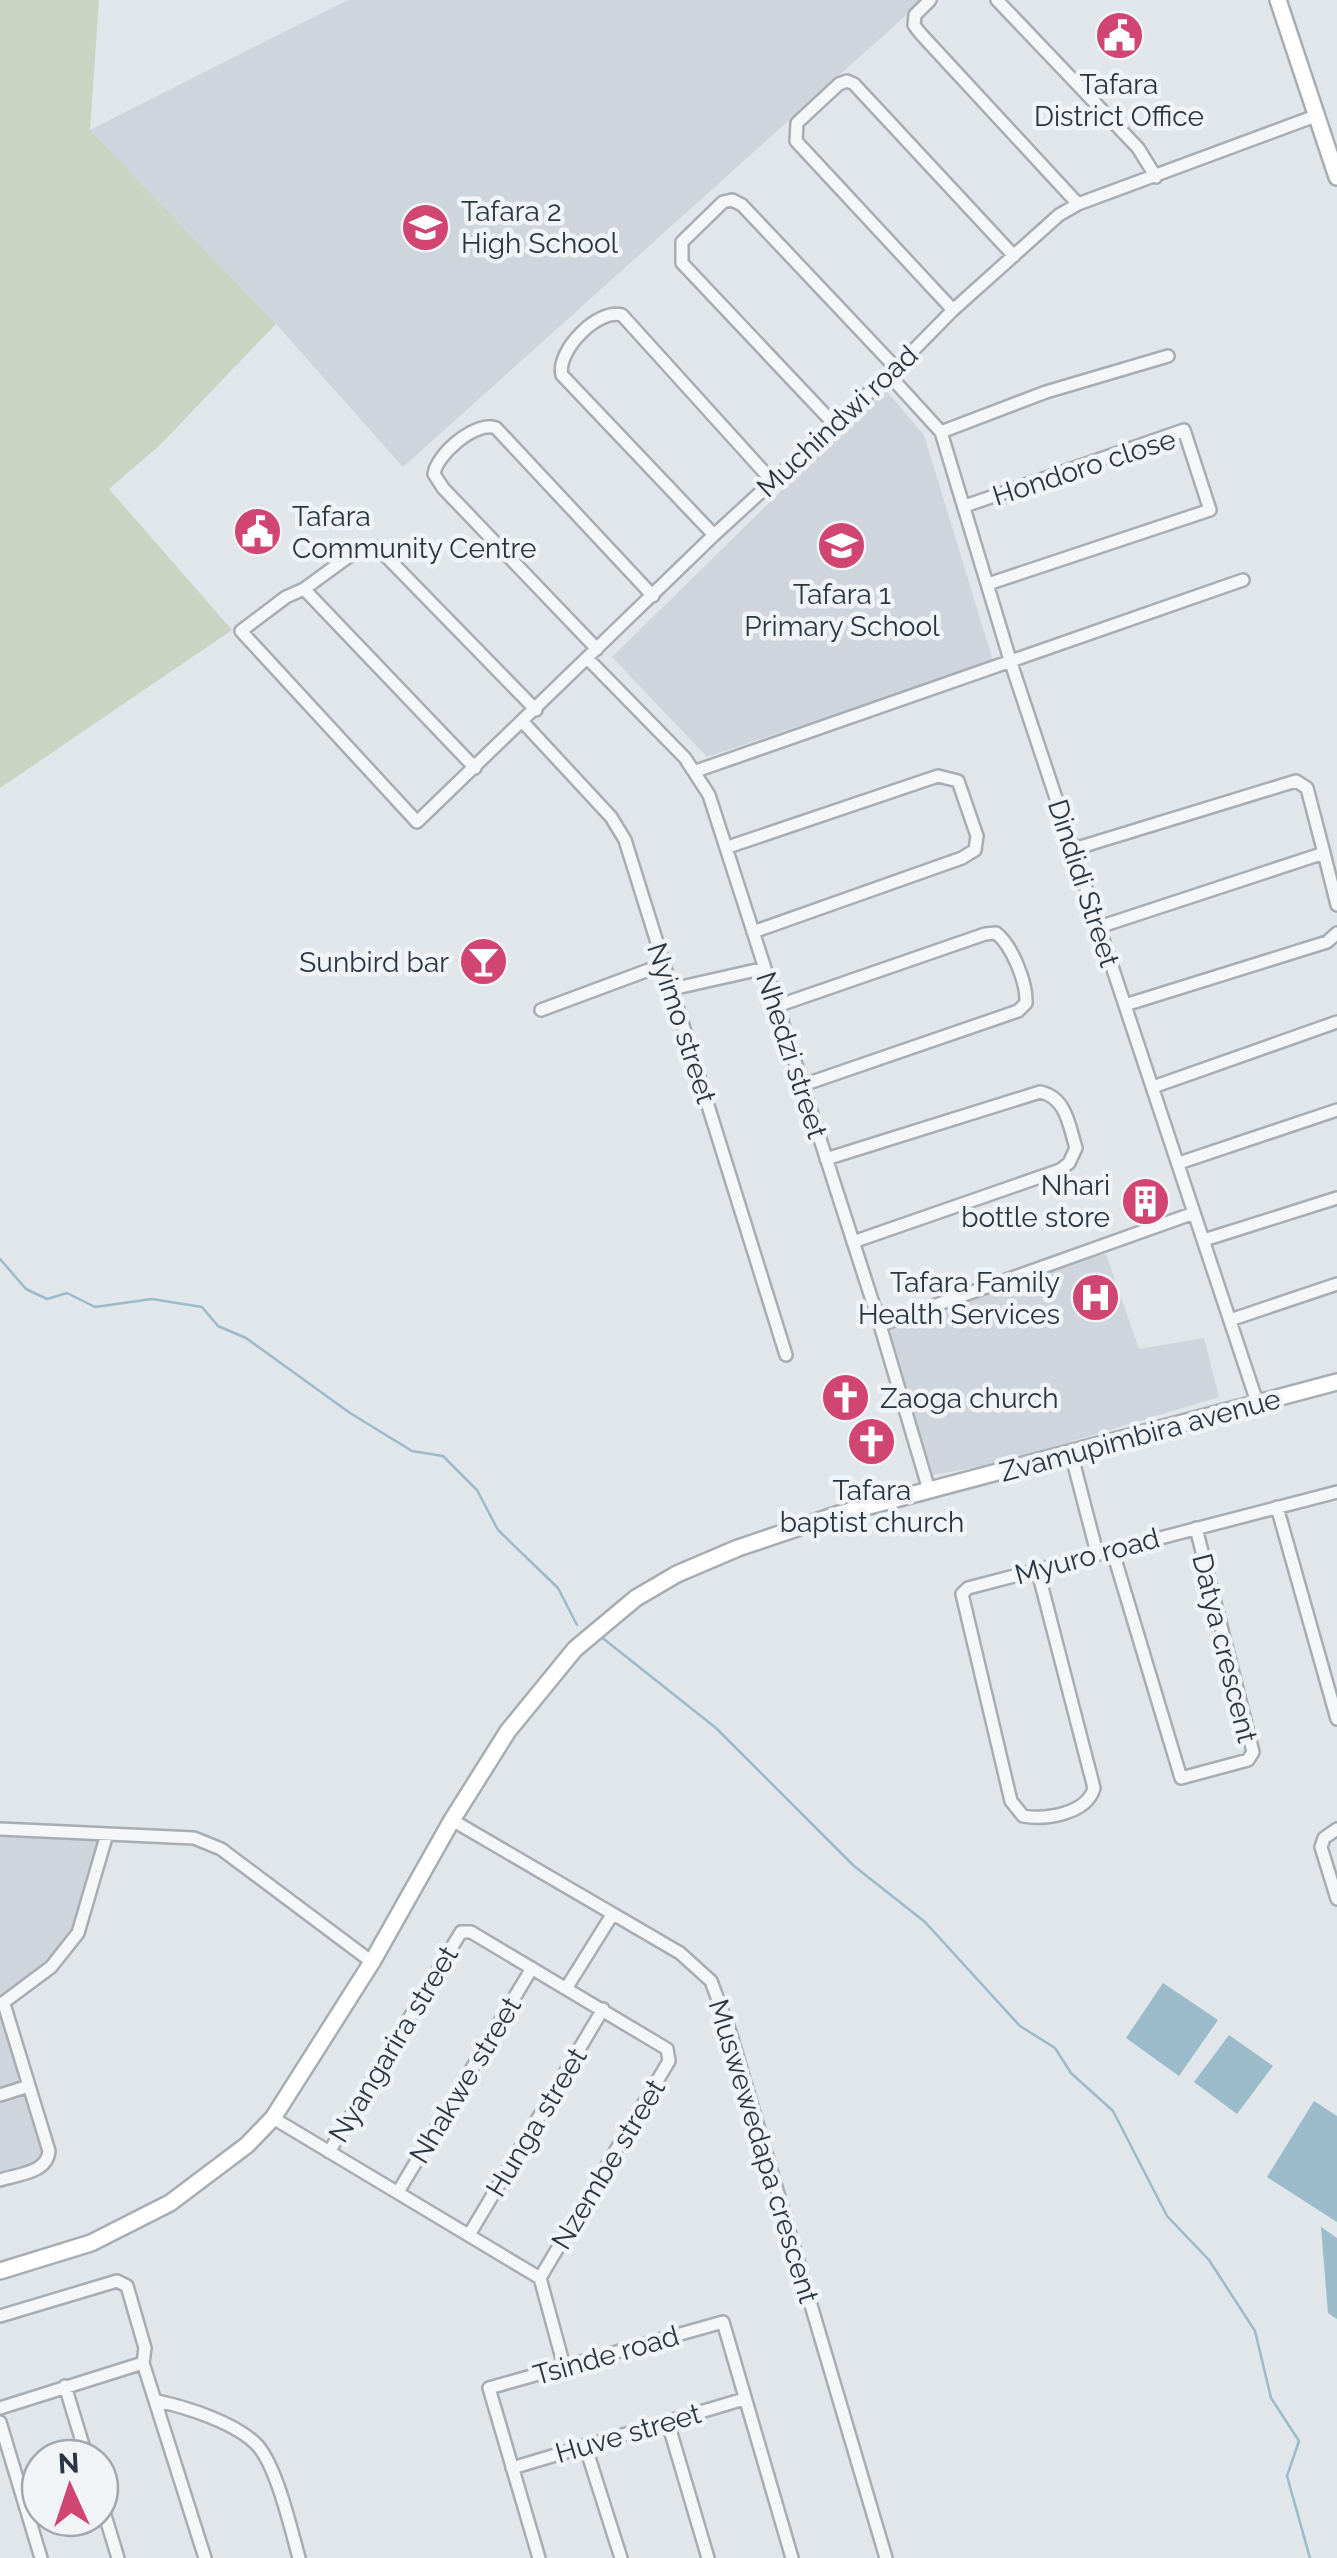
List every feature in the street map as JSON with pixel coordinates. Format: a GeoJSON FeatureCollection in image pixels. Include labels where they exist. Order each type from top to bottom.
{"type":"FeatureCollection","features":[{"type":"Feature","properties":{"kind":"street"},"geometry":{"type":"LineString","coordinates":[[930,0],[915,15],[914,25],[1078,204]]}},
{"type":"Feature","properties":{"kind":"street"},"geometry":{"type":"LineString","coordinates":[[998,0],[1138,148],[1156,177]]}},
{"type":"Feature","properties":{"kind":"street"},"geometry":{"type":"LineString","coordinates":[[1278,0],[1337,178]]}},
{"type":"Feature","properties":{"kind":"street"},"geometry":{"type":"LineString","coordinates":[[952,310],[796,141],[797,123],[839,84],[854,84],[1014,256]]}},
{"type":"Feature","properties":{"kind":"street","name":"Muchindwi road"},"geometry":{"type":"LineString","coordinates":[[304,589],[286,597],[241,632],[417,822],[714,535],[892,372],[952,310],[1059,216],[1078,204],[1318,115]]}},
{"type":"Feature","properties":{"kind":"street","name":"Dindidi Street"},"geometry":{"type":"LineString","coordinates":[[834,424],[682,263],[682,242],[724,202],[732,200],[742,205],[941,432],[1011,663],[1258,1405]]}},
{"type":"Feature","properties":{"kind":"street"},"geometry":{"type":"LineString","coordinates":[[714,535],[562,375],[560,365],[565,352],[600,316],[612,312],[622,316],[774,483]]}},
{"type":"Feature","properties":{"kind":"street"},"geometry":{"type":"LineString","coordinates":[[941,432],[1046,392],[1168,356]]}},
{"type":"Feature","properties":{"kind":"street","name":"Nhedzi street"},"geometry":{"type":"LineString","coordinates":[[653,596],[496,428],[489,424],[475,428],[438,461],[434,474],[443,488],[696,772],[709,795],[880,1325],[929,1490]]}},
{"type":"Feature","properties":{"kind":"street","name":"Hondoro close"},"geometry":{"type":"LineString","coordinates":[[965,506],[1184,430],[1210,510],[988,584]]}},
{"type":"Feature","properties":{"kind":"street"},"geometry":{"type":"LineString","coordinates":[[475,768],[304,589],[359,549],[377,548],[536,710]]}},
{"type":"Feature","properties":{"kind":"street"},"geometry":{"type":"LineString","coordinates":[[696,772],[1243,580]]}},
{"type":"Feature","properties":{"kind":"street","name":"Nyimo street"},"geometry":{"type":"LineString","coordinates":[[522,722],[618,828],[786,1355]]}},
{"type":"Feature","properties":{"kind":"street"},"geometry":{"type":"LineString","coordinates":[[728,848],[938,776],[958,781],[977,836],[975,850],[962,858],[753,932]]}},
{"type":"Feature","properties":{"kind":"street"},"geometry":{"type":"LineString","coordinates":[[1074,849],[1296,781],[1307,788],[1337,904]]}},
{"type":"Feature","properties":{"kind":"street"},"geometry":{"type":"LineString","coordinates":[[1100,927],[1324,853]]}},
{"type":"Feature","properties":{"kind":"street"},"geometry":{"type":"LineString","coordinates":[[778,1006],[996,933],[1004,939],[1026,992],[1026,1003],[1018,1011],[803,1085]]}},
{"type":"Feature","properties":{"kind":"street"},"geometry":{"type":"LineString","coordinates":[[1125,1004],[1328,942],[1337,934]]}},
{"type":"Feature","properties":{"kind":"street"},"geometry":{"type":"LineString","coordinates":[[541,1010],[662,965]]}},
{"type":"Feature","properties":{"kind":"street"},"geometry":{"type":"LineString","coordinates":[[672,988],[765,968]]}},
{"type":"Feature","properties":{"kind":"street"},"geometry":{"type":"LineString","coordinates":[[1153,1086],[1337,1022]]}},
{"type":"Feature","properties":{"kind":"street"},"geometry":{"type":"LineString","coordinates":[[826,1160],[1040,1092],[1049,1094],[1065,1110],[1076,1148],[1069,1163],[1060,1170],[853,1242]]}},
{"type":"Feature","properties":{"kind":"street"},"geometry":{"type":"LineString","coordinates":[[1179,1163],[1337,1110]]}},
{"type":"Feature","properties":{"kind":"street"},"geometry":{"type":"LineString","coordinates":[[1204,1240],[1337,1198]]}},
{"type":"Feature","properties":{"kind":"street"},"geometry":{"type":"LineString","coordinates":[[880,1325],[1194,1214]]}},
{"type":"Feature","properties":{"kind":"street"},"geometry":{"type":"LineString","coordinates":[[1230,1320],[1337,1284]]}},
{"type":"Feature","properties":{"kind":"street","name":"Zvamupimbira avenue"},"geometry":{"type":"LineString","coordinates":[[0,2270],[90,2243],[170,2203],[247,2145],[273,2118],[372,1962],[452,1820],[508,1731],[549,1678],[589,1636],[636,1598],[677,1574],[738,1548],[839,1514],[1337,1382]]}},
{"type":"Feature","properties":{"kind":"street"},"geometry":{"type":"LineString","coordinates":[[1071,1454],[1097,1553]]}},
{"type":"Feature","properties":{"kind":"street","name":"Myuro road"},"geometry":{"type":"LineString","coordinates":[[1037,1568],[1094,1788],[1085,1803],[1036,1818],[1023,1816],[1011,1801],[962,1601],[968,1588],[1037,1568],[1337,1492]]}},
{"type":"Feature","properties":{"kind":"street"},"geometry":{"type":"LineString","coordinates":[[1277,1507],[1337,1719]]}},
{"type":"Feature","properties":{"kind":"street","name":"Datya crescent"},"geometry":{"type":"LineString","coordinates":[[1112,1549],[1181,1778],[1226,1768],[1248,1760],[1252,1752],[1196,1528]]}},
{"type":"Feature","properties":{"kind":"street","name":"Muswewedapa crescent"},"geometry":{"type":"LineString","coordinates":[[452,1820],[680,1953],[701,1970],[719,2000],[886,2558]]}},
{"type":"Feature","properties":{"kind":"street"},"geometry":{"type":"LineString","coordinates":[[0,1829],[194,1838],[206,1842],[372,1962]]}},
{"type":"Feature","properties":{"kind":"street"},"geometry":{"type":"LineString","coordinates":[[1337,1829],[1324,1838],[1321,1848],[1337,1899]]}},
{"type":"Feature","properties":{"kind":"street"},"geometry":{"type":"LineString","coordinates":[[0,2180],[42,2167],[48,2161],[49,2150],[2,2004],[51,1967],[78,1933],[107,1834]]}},
{"type":"Feature","properties":{"kind":"street"},"geometry":{"type":"LineString","coordinates":[[567,1987],[612,1914]]}},
{"type":"Feature","properties":{"kind":"street","name":"Nyangarira street"},"geometry":{"type":"LineString","coordinates":[[329,2152],[461,1932],[471,1932],[532,1968]]}},
{"type":"Feature","properties":{"kind":"street"},"geometry":{"type":"LineString","coordinates":[[532,1968],[603,2009]]}},
{"type":"Feature","properties":{"kind":"street","name":"Nhakwe street"},"geometry":{"type":"LineString","coordinates":[[398,2192],[532,1968]]}},
{"type":"Feature","properties":{"kind":"street","name":"Nzembe street"},"geometry":{"type":"LineString","coordinates":[[540,2278],[668,2065],[668,2049],[603,2009]]}},
{"type":"Feature","properties":{"kind":"street","name":"Hunga street"},"geometry":{"type":"LineString","coordinates":[[468,2235],[603,2009]]}},
{"type":"Feature","properties":{"kind":"street"},"geometry":{"type":"LineString","coordinates":[[0,2095],[29,2086]]}},
{"type":"Feature","properties":{"kind":"street"},"geometry":{"type":"LineString","coordinates":[[273,2118],[540,2278],[564,2366]]}},
{"type":"Feature","properties":{"kind":"street"},"geometry":{"type":"LineString","coordinates":[[0,2316],[120,2282],[127,2286],[146,2354],[142,2364],[205,2558]]}},
{"type":"Feature","properties":{"kind":"street","name":"Tsinde road"},"geometry":{"type":"LineString","coordinates":[[512,2468],[489,2388],[722,2322],[744,2399]]}},
{"type":"Feature","properties":{"kind":"street"},"geometry":{"type":"LineString","coordinates":[[0,2408],[142,2364]]}},
{"type":"Feature","properties":{"kind":"street"},"geometry":{"type":"LineString","coordinates":[[65,2386],[81,2438]]}},
{"type":"Feature","properties":{"kind":"street"},"geometry":{"type":"LineString","coordinates":[[744,2399],[792,2558]]}},
{"type":"Feature","properties":{"kind":"street","name":"Huve street"},"geometry":{"type":"LineString","coordinates":[[512,2468],[744,2399]]}},
{"type":"Feature","properties":{"kind":"street"},"geometry":{"type":"LineString","coordinates":[[156,2401],[208,2417],[258,2446],[278,2486],[300,2558]]}},
{"type":"Feature","properties":{"kind":"street"},"geometry":{"type":"LineString","coordinates":[[0,2422],[41,2558]]}},
{"type":"Feature","properties":{"kind":"street"},"geometry":{"type":"LineString","coordinates":[[668,2422],[708,2558]]}},
{"type":"Feature","properties":{"kind":"street"},"geometry":{"type":"LineString","coordinates":[[586,2445],[621,2558]]}},
{"type":"Feature","properties":{"kind":"street"},"geometry":{"type":"LineString","coordinates":[[512,2468],[539,2558]]}},
{"type":"Feature","properties":{"kind":"shaded area","name":"Tafara 2 High School"},"geometry":{"type":"Polygon","coordinates":[[[348,0],[923,0],[403,467],[276,324],[90,130],[348,0]]]}},
{"type":"Feature","properties":{"kind":"shaded area","name":"Tafara 1 Primary School"},"geometry":{"type":"Polygon","coordinates":[[[885,389],[924,435],[993,661],[707,757],[612,657],[885,389]]]}},
{"type":"Feature","properties":{"kind":"shaded area"},"geometry":{"type":"Polygon","coordinates":[[[1106,1254],[1139,1349],[1204,1338],[1219,1397],[999,1463],[933,1475],[888,1323],[1034,1273],[1106,1254]]]}},
{"type":"Feature","properties":{"kind":"shaded area"},"geometry":{"type":"Polygon","coordinates":[[[0,1830],[110,1834],[68,1950],[6,2006],[46,2167],[0,2180],[0,1830]]]}},
{"type":"Feature","properties":{"kind":"green space"},"geometry":{"type":"Polygon","coordinates":[[[0,0],[99,0],[90,130],[276,324],[160,445],[109,489],[232,630],[0,788],[0,0]]]}},
{"type":"Feature","properties":{"kind":"water"},"geometry":{"type":"Polygon","coordinates":[[[1163,1983],[1218,2020],[1179,2076],[1126,2038],[1163,1983]]]}},
{"type":"Feature","properties":{"kind":"water"},"geometry":{"type":"Polygon","coordinates":[[[1229,2035],[1273,2066],[1237,2114],[1194,2082],[1229,2035]]]}},
{"type":"Feature","properties":{"kind":"water"},"geometry":{"type":"Polygon","coordinates":[[[1314,2101],[1337,2116],[1337,2222],[1267,2177],[1314,2101]]]}},
{"type":"Feature","properties":{"kind":"water"},"geometry":{"type":"Polygon","coordinates":[[[1321,2227],[1337,2238],[1337,2319],[1328,2313],[1321,2227]]]}},
{"type":"Feature","properties":{"kind":"waterway"},"geometry":{"type":"LineString","coordinates":[[0,1259],[26,1289],[47,1299],[67,1293],[95,1307],[152,1299],[202,1307],[218,1326],[246,1338],[350,1413],[412,1451],[443,1456],[477,1490],[498,1530],[558,1588],[577,1625]]}},
{"type":"Feature","properties":{"kind":"waterway"},"geometry":{"type":"LineString","coordinates":[[600,1636],[716,1728],[854,1866],[925,1922],[1020,2026],[1055,2048],[1071,2073],[1113,2111],[1167,2216],[1209,2260],[1255,2331],[1271,2398],[1299,2441],[1287,2476],[1310,2558]]}},
{"type":"Feature","properties":{"kind":"place","name":"Tafara District Office"},"geometry":{"type":"Point","coordinates":[1119,36]}},
{"type":"Feature","properties":{"kind":"place","name":"Tafara 2 High School"},"geometry":{"type":"Point","coordinates":[426,227]}},
{"type":"Feature","properties":{"kind":"place","name":"Tafara Community Centre"},"geometry":{"type":"Point","coordinates":[257,532]}},
{"type":"Feature","properties":{"kind":"place","name":"Tafara 1 Primary School"},"geometry":{"type":"Point","coordinates":[842,546]}},
{"type":"Feature","properties":{"kind":"place","name":"Sunbird bar"},"geometry":{"type":"Point","coordinates":[484,962]}},
{"type":"Feature","properties":{"kind":"place","name":"Nhari bottle store"},"geometry":{"type":"Point","coordinates":[1145,1201]}},
{"type":"Feature","properties":{"kind":"place","name":"Tafara Family Health Services"},"geometry":{"type":"Point","coordinates":[1095,1298]}},
{"type":"Feature","properties":{"kind":"place","name":"Zaoga church"},"geometry":{"type":"Point","coordinates":[845,1398]}},
{"type":"Feature","properties":{"kind":"place","name":"Tafara baptist church"},"geometry":{"type":"Point","coordinates":[872,1442]}}]}
